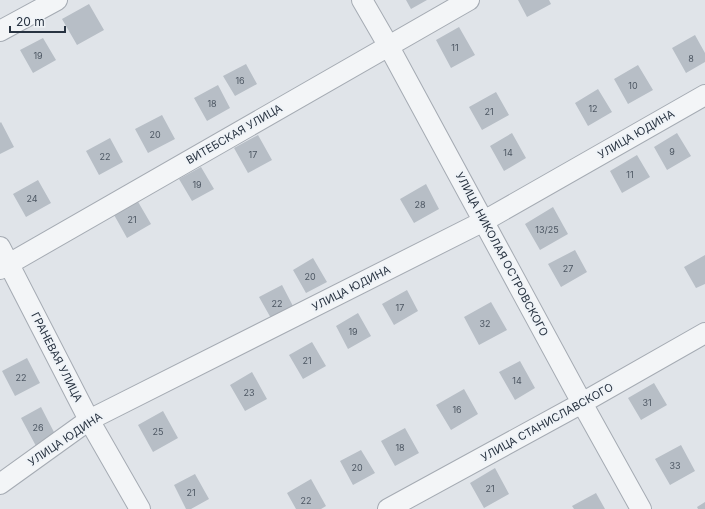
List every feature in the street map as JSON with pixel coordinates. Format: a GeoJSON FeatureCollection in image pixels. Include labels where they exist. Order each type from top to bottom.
{"type":"FeatureCollection","features":[{"type":"Feature","properties":{"kind":"street"},"geometry":{"type":"LineString","coordinates":[[0,31],[57,0]]}},
{"type":"Feature","properties":{"kind":"street","name":"УЛИЦА НИКОЛАЯ ОСТРОВСКОГО"},"geometry":{"type":"LineString","coordinates":[[362,0],[641,509]]}},
{"type":"Feature","properties":{"kind":"street","name":"ВИТЕБСКАЯ УЛИЦА"},"geometry":{"type":"LineString","coordinates":[[5,266],[388,45],[469,0]]}},
{"type":"Feature","properties":{"kind":"street","name":"УЛИЦА ЮДИНА"},"geometry":{"type":"LineString","coordinates":[[0,484],[90,420],[484,221],[705,95]]}},
{"type":"Feature","properties":{"kind":"street","name":"ГРАНЕВАЯ УЛИЦА"},"geometry":{"type":"LineString","coordinates":[[0,247],[5,266],[140,509]]}},
{"type":"Feature","properties":{"kind":"street","name":"УЛИЦА СТАНИСЛАВСКОГО"},"geometry":{"type":"LineString","coordinates":[[388,509],[582,403],[705,332]]}},
{"type":"Feature","properties":{"kind":"building"},"geometry":{"type":"Polygon","coordinates":[[[406,0],[427,0],[411,9],[406,0]]]}},
{"type":"Feature","properties":{"kind":"building"},"geometry":{"type":"Polygon","coordinates":[[[518,0],[549,0],[551,4],[527,17],[518,0]]]}},
{"type":"Feature","properties":{"kind":"building"},"geometry":{"type":"Polygon","coordinates":[[[89,4],[104,30],[77,45],[62,19],[89,4]]]}},
{"type":"Feature","properties":{"kind":"building"},"geometry":{"type":"Polygon","coordinates":[[[459,27],[475,55],[451,68],[436,40],[459,27]]]}},
{"type":"Feature","properties":{"kind":"building"},"geometry":{"type":"Polygon","coordinates":[[[695,35],[705,53],[705,62],[686,73],[672,48],[695,35]]]}},
{"type":"Feature","properties":{"kind":"building"},"geometry":{"type":"Polygon","coordinates":[[[43,38],[56,60],[33,73],[20,50],[43,38]]]}},
{"type":"Feature","properties":{"kind":"building"},"geometry":{"type":"Polygon","coordinates":[[[246,64],[257,84],[235,96],[223,76],[246,64]]]}},
{"type":"Feature","properties":{"kind":"building"},"geometry":{"type":"Polygon","coordinates":[[[638,65],[653,90],[628,104],[614,79],[638,65]]]}},
{"type":"Feature","properties":{"kind":"building"},"geometry":{"type":"Polygon","coordinates":[[[218,85],[230,108],[207,121],[194,98],[218,85]]]}},
{"type":"Feature","properties":{"kind":"building"},"geometry":{"type":"Polygon","coordinates":[[[598,89],[612,112],[588,126],[575,103],[598,89]]]}},
{"type":"Feature","properties":{"kind":"building"},"geometry":{"type":"Polygon","coordinates":[[[496,92],[509,115],[482,130],[469,107],[496,92]]]}},
{"type":"Feature","properties":{"kind":"building"},"geometry":{"type":"Polygon","coordinates":[[[162,115],[175,139],[148,153],[135,129],[162,115]]]}},
{"type":"Feature","properties":{"kind":"building"},"geometry":{"type":"Polygon","coordinates":[[[1,122],[14,147],[0,154],[0,123],[1,122]]]}},
{"type":"Feature","properties":{"kind":"building"},"geometry":{"type":"Polygon","coordinates":[[[512,133],[526,158],[504,171],[490,146],[512,133]]]}},
{"type":"Feature","properties":{"kind":"building"},"geometry":{"type":"Polygon","coordinates":[[[677,133],[691,156],[667,170],[654,147],[677,133]]]}},
{"type":"Feature","properties":{"kind":"building"},"geometry":{"type":"Polygon","coordinates":[[[258,135],[272,160],[248,173],[234,148],[258,135]]]}},
{"type":"Feature","properties":{"kind":"building"},"geometry":{"type":"Polygon","coordinates":[[[110,138],[123,162],[99,175],[86,151],[110,138]]]}},
{"type":"Feature","properties":{"kind":"building"},"geometry":{"type":"Polygon","coordinates":[[[637,155],[650,177],[622,193],[610,171],[637,155]]]}},
{"type":"Feature","properties":{"kind":"building"},"geometry":{"type":"Polygon","coordinates":[[[201,167],[214,189],[192,201],[179,179],[201,167]]]}},
{"type":"Feature","properties":{"kind":"building"},"geometry":{"type":"Polygon","coordinates":[[[38,180],[51,203],[26,217],[13,194],[38,180]]]}},
{"type":"Feature","properties":{"kind":"building"},"geometry":{"type":"Polygon","coordinates":[[[426,184],[439,209],[414,223],[400,199],[426,184]]]}},
{"type":"Feature","properties":{"kind":"building"},"geometry":{"type":"Polygon","coordinates":[[[137,200],[151,224],[127,238],[113,213],[137,200]]]}},
{"type":"Feature","properties":{"kind":"building"},"geometry":{"type":"Polygon","coordinates":[[[553,207],[568,234],[540,250],[525,224],[553,207]]]}},
{"type":"Feature","properties":{"kind":"building"},"geometry":{"type":"Polygon","coordinates":[[[575,250],[587,272],[561,287],[548,264],[575,250]]]}},
{"type":"Feature","properties":{"kind":"building"},"geometry":{"type":"Polygon","coordinates":[[[705,255],[705,284],[696,288],[684,267],[705,255]]]}},
{"type":"Feature","properties":{"kind":"building"},"geometry":{"type":"Polygon","coordinates":[[[313,258],[327,282],[306,293],[293,270],[313,258]]]}},
{"type":"Feature","properties":{"kind":"building"},"geometry":{"type":"Polygon","coordinates":[[[282,285],[294,308],[272,320],[259,297],[282,285]]]}},
{"type":"Feature","properties":{"kind":"building"},"geometry":{"type":"Polygon","coordinates":[[[407,290],[418,311],[394,325],[382,304],[407,290]]]}},
{"type":"Feature","properties":{"kind":"building"},"geometry":{"type":"Polygon","coordinates":[[[491,302],[507,330],[479,345],[464,317],[491,302]]]}},
{"type":"Feature","properties":{"kind":"building"},"geometry":{"type":"Polygon","coordinates":[[[358,313],[371,336],[348,349],[336,326],[358,313]]]}},
{"type":"Feature","properties":{"kind":"building"},"geometry":{"type":"Polygon","coordinates":[[[312,342],[326,366],[303,379],[289,355],[312,342]]]}},
{"type":"Feature","properties":{"kind":"building"},"geometry":{"type":"Polygon","coordinates":[[[27,358],[40,383],[15,396],[2,371],[27,358]]]}},
{"type":"Feature","properties":{"kind":"building"},"geometry":{"type":"Polygon","coordinates":[[[520,361],[535,388],[515,400],[499,372],[520,361]]]}},
{"type":"Feature","properties":{"kind":"building"},"geometry":{"type":"Polygon","coordinates":[[[252,372],[267,399],[245,411],[230,385],[252,372]]]}},
{"type":"Feature","properties":{"kind":"building"},"geometry":{"type":"Polygon","coordinates":[[[654,383],[667,405],[641,420],[628,398],[654,383]]]}},
{"type":"Feature","properties":{"kind":"building"},"geometry":{"type":"Polygon","coordinates":[[[464,389],[478,414],[451,430],[436,405],[464,389]]]}},
{"type":"Feature","properties":{"kind":"building"},"geometry":{"type":"Polygon","coordinates":[[[41,407],[56,436],[36,446],[21,418],[41,407]]]}},
{"type":"Feature","properties":{"kind":"building"},"geometry":{"type":"Polygon","coordinates":[[[163,411],[178,438],[153,452],[138,425],[163,411]]]}},
{"type":"Feature","properties":{"kind":"building"},"geometry":{"type":"Polygon","coordinates":[[[405,428],[419,453],[395,466],[381,441],[405,428]]]}},
{"type":"Feature","properties":{"kind":"building"},"geometry":{"type":"Polygon","coordinates":[[[681,445],[695,471],[670,485],[655,459],[681,445]]]}},
{"type":"Feature","properties":{"kind":"building"},"geometry":{"type":"Polygon","coordinates":[[[361,450],[375,473],[353,485],[340,461],[361,450]]]}},
{"type":"Feature","properties":{"kind":"building"},"geometry":{"type":"Polygon","coordinates":[[[495,468],[509,494],[484,508],[470,483],[495,468]]]}},
{"type":"Feature","properties":{"kind":"building"},"geometry":{"type":"Polygon","coordinates":[[[195,474],[209,499],[191,509],[186,509],[174,485],[195,474]]]}},
{"type":"Feature","properties":{"kind":"building"},"geometry":{"type":"Polygon","coordinates":[[[311,479],[326,506],[321,509],[296,509],[287,493],[311,479]]]}},
{"type":"Feature","properties":{"kind":"building"},"geometry":{"type":"Polygon","coordinates":[[[596,493],[605,509],[574,509],[572,506],[596,493]]]}},
{"type":"Feature","properties":{"kind":"building"},"geometry":{"type":"Polygon","coordinates":[[[705,502],[705,509],[698,509],[697,507],[705,502]]]}}]}
